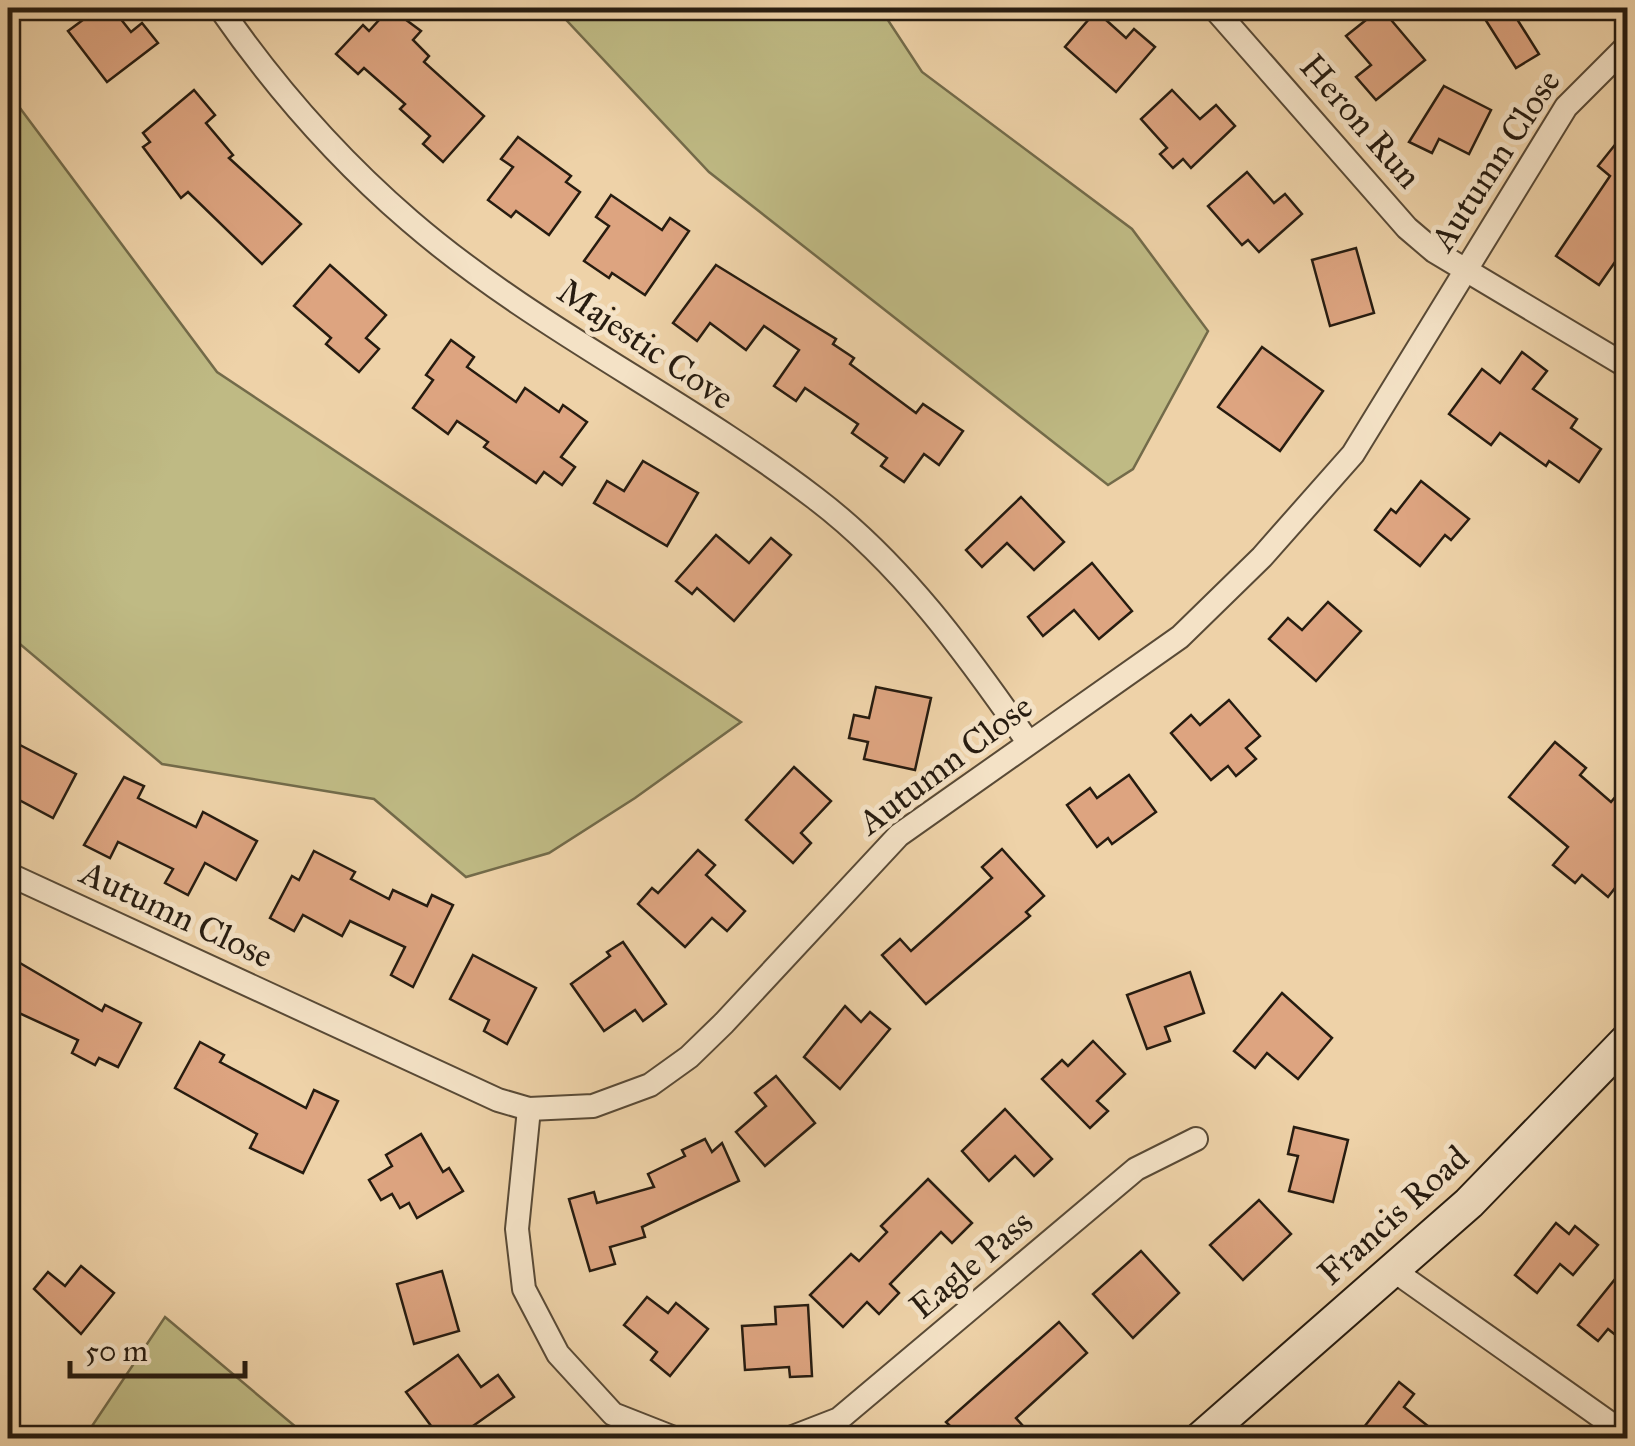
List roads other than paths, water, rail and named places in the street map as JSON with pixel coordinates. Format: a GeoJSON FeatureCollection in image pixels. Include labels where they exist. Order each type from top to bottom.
{"type":"FeatureCollection","features":[{"type":"Feature","properties":{"kind":"street","name":"Majestic Cove"},"geometry":{"type":"LineString","coordinates":[[220,8],[276,86],[410,221],[487,280],[830,512],[912,586],[1028,742]]}},
{"type":"Feature","properties":{"kind":"street","name":"Heron Run"},"geometry":{"type":"LineString","coordinates":[[1214,8],[1407,228],[1465,269],[1628,367]]}},
{"type":"Feature","properties":{"kind":"street","name":"Autumn Close"},"geometry":{"type":"LineString","coordinates":[[8,874],[498,1100],[529,1109],[594,1106],[650,1085],[689,1057],[900,835],[1180,636],[1262,556],[1353,454],[1566,107],[1628,46]]}},
{"type":"Feature","properties":{"kind":"street","name":"Francis Road"},"geometry":{"type":"LineString","coordinates":[[1202,1438],[1509,1164],[1628,1039]]}},
{"type":"Feature","properties":{"kind":"street"},"geometry":{"type":"LineString","coordinates":[[529,1109],[517,1230],[524,1289],[558,1354],[614,1414],[674,1438]]}},
{"type":"Feature","properties":{"kind":"street","name":"Eagle Pass"},"geometry":{"type":"LineString","coordinates":[[790,1438],[839,1418],[1136,1169],[1196,1139]]}},
{"type":"Feature","properties":{"kind":"street"},"geometry":{"type":"LineString","coordinates":[[1393,1270],[1628,1436]]}}]}
